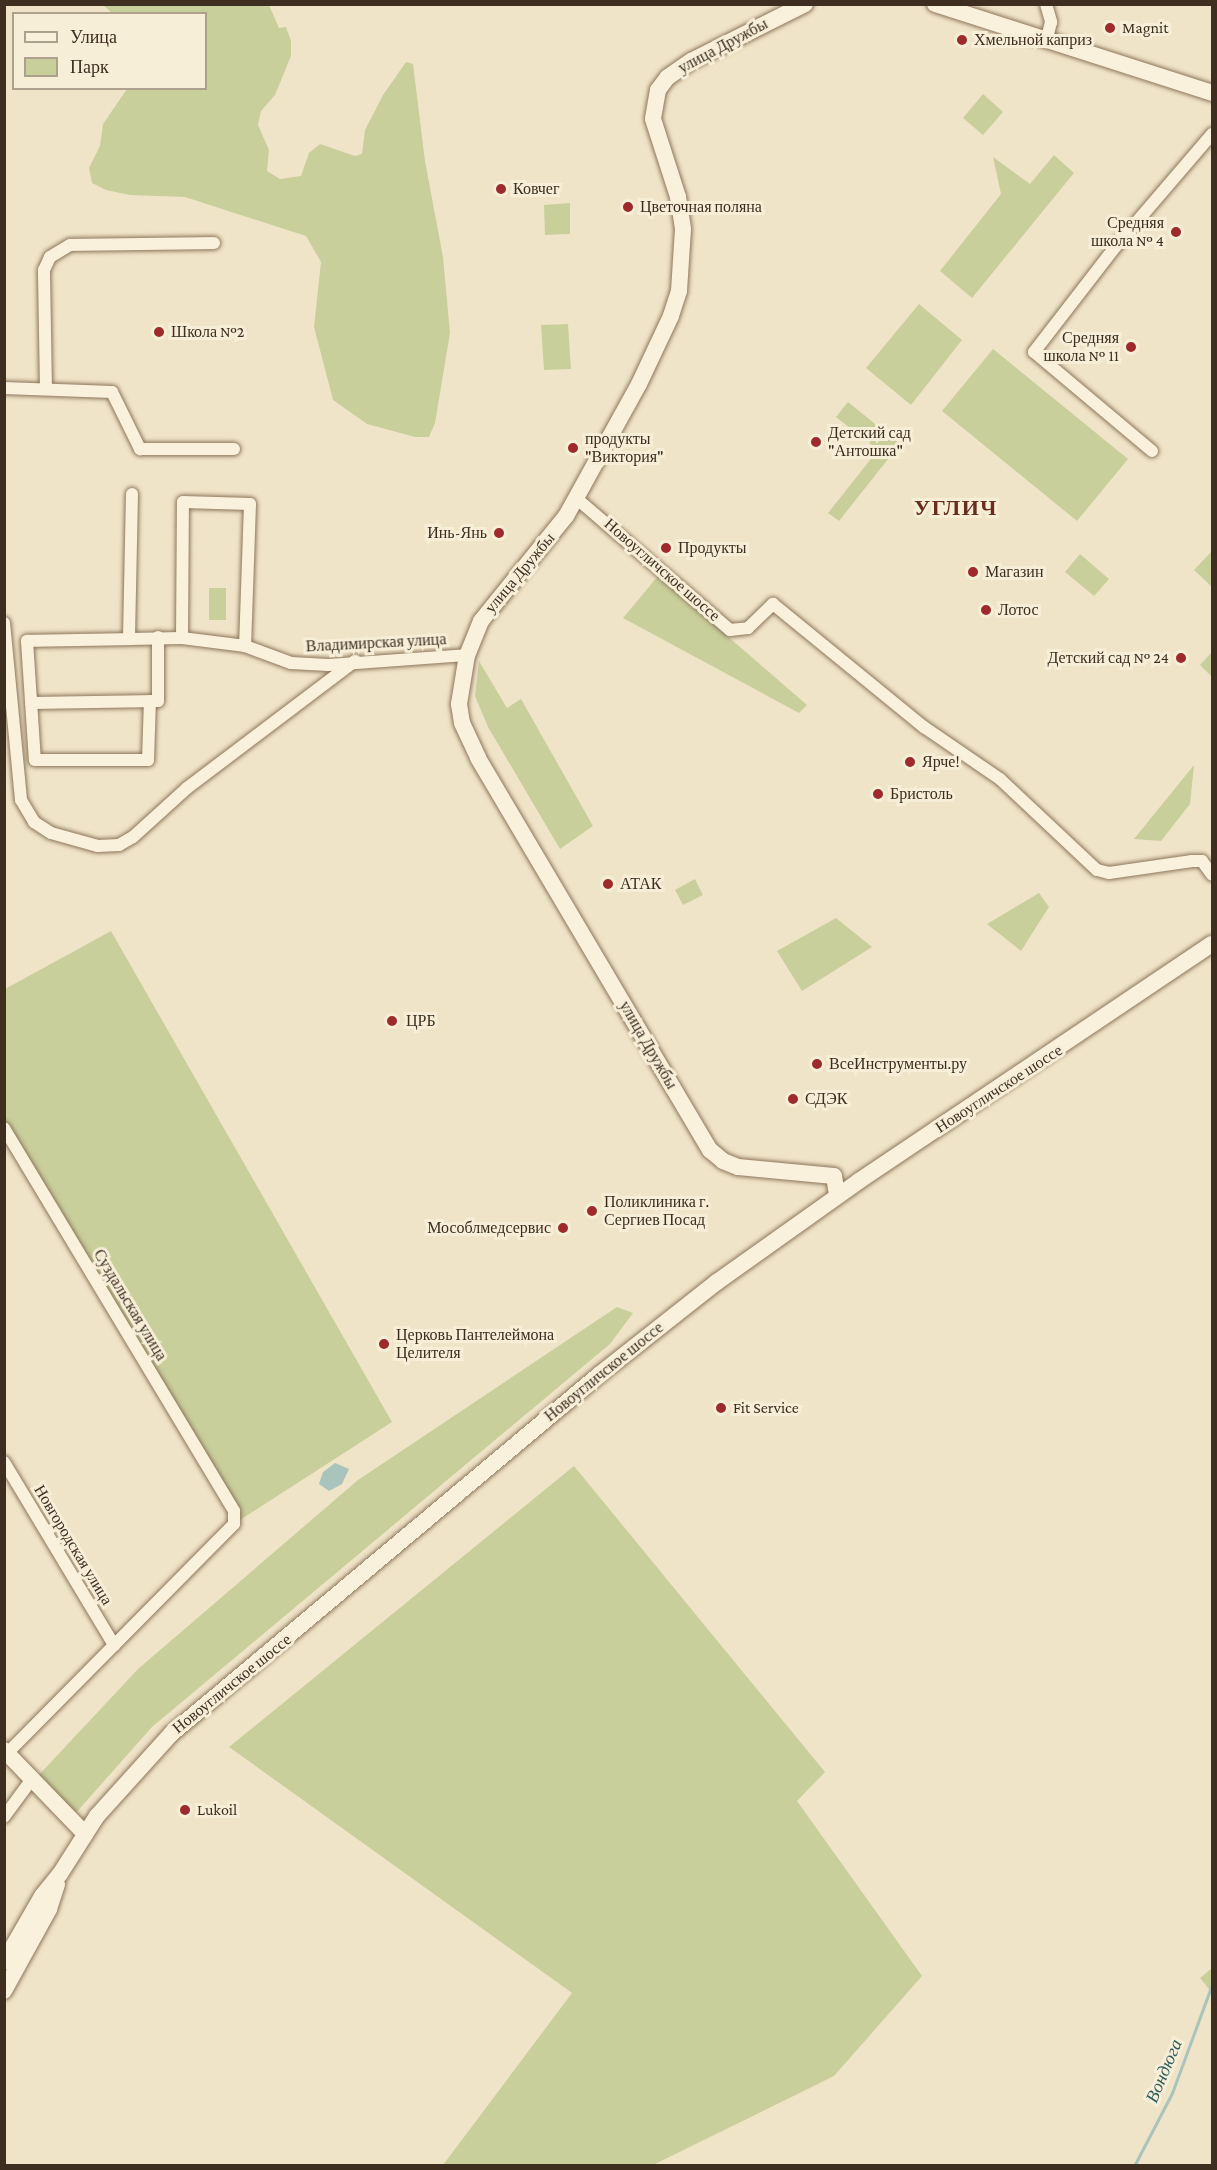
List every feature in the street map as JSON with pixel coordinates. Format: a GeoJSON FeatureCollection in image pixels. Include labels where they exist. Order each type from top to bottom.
{"type":"FeatureCollection","features":[{"type":"Feature","properties":{"kind":"street","name":"улица Дружбы"},"geometry":{"type":"LineString","coordinates":[[805,4],[691,61],[667,78],[658,90],[653,119],[678,197],[683,229],[679,291],[659,345],[576,498],[553,536],[485,614],[467,655],[459,704],[467,737],[710,1150],[723,1161],[738,1167],[834,1176],[859,1181]]}},
{"type":"Feature","properties":{"kind":"street"},"geometry":{"type":"LineString","coordinates":[[935,4],[1047,38],[1212,93]]}},
{"type":"Feature","properties":{"kind":"street"},"geometry":{"type":"LineString","coordinates":[[1046,4],[1051,22],[1047,38]]}},
{"type":"Feature","properties":{"kind":"street"},"geometry":{"type":"LineString","coordinates":[[1152,451],[1034,352],[1116,246],[1212,134]]}},
{"type":"Feature","properties":{"kind":"street"},"geometry":{"type":"LineString","coordinates":[[46,389],[44,270],[50,257],[70,245],[214,243]]}},
{"type":"Feature","properties":{"kind":"street"},"geometry":{"type":"LineString","coordinates":[[4,388],[112,392],[140,448],[234,449]]}},
{"type":"Feature","properties":{"kind":"street"},"geometry":{"type":"LineString","coordinates":[[129,639],[132,494]]}},
{"type":"Feature","properties":{"kind":"street","name":"Новоугличское шоссе"},"geometry":{"type":"LineString","coordinates":[[576,498],[730,630],[748,628],[773,604],[924,727],[1000,779],[1097,870],[1109,873],[1202,861],[1212,875]]}},
{"type":"Feature","properties":{"kind":"street"},"geometry":{"type":"LineString","coordinates":[[182,638],[183,502],[250,504],[245,646]]}},
{"type":"Feature","properties":{"kind":"street"},"geometry":{"type":"LineString","coordinates":[[4,623],[21,800],[34,822],[51,833],[98,846],[119,845],[187,788],[355,661]]}},
{"type":"Feature","properties":{"kind":"street"},"geometry":{"type":"LineString","coordinates":[[150,701],[148,760],[35,760],[32,703],[150,701],[158,701],[158,637]]}},
{"type":"Feature","properties":{"kind":"street","name":"Владимирская улица"},"geometry":{"type":"LineString","coordinates":[[32,703],[27,641],[182,638],[245,646],[291,663],[467,655]]}},
{"type":"Feature","properties":{"kind":"street","name":"Новоугличское шоссе"},"geometry":{"type":"LineString","coordinates":[[4,1962],[42,1896],[60,1875],[85,1834],[118,1790],[171,1734],[609,1367],[717,1282],[837,1196],[1212,944]]}},
{"type":"Feature","properties":{"kind":"street","name":"Суздальская улица"},"geometry":{"type":"LineString","coordinates":[[4,1128],[228,1499],[234,1524],[114,1644]]}},
{"type":"Feature","properties":{"kind":"street"},"geometry":{"type":"LineString","coordinates":[[834,1176],[837,1196]]}},
{"type":"Feature","properties":{"kind":"street","name":"Новгородская улица"},"geometry":{"type":"LineString","coordinates":[[4,1462],[114,1644]]}},
{"type":"Feature","properties":{"kind":"street"},"geometry":{"type":"LineString","coordinates":[[85,1834],[6,1752],[114,1644]]}},
{"type":"Feature","properties":{"kind":"street"},"geometry":{"type":"LineString","coordinates":[[4,1817],[32,1779]]}},
{"type":"Feature","properties":{"kind":"street","name":"Новоугличское шоссе"},"geometry":{"type":"LineString","coordinates":[[4,1991],[49,1909],[60,1875]]}},
{"type":"Feature","properties":{"kind":"green space"},"geometry":{"type":"Polygon","coordinates":[[[103,5],[269,5],[279,28],[286,27],[291,41],[291,56],[275,95],[261,111],[258,125],[269,150],[267,171],[280,179],[301,176],[309,153],[320,144],[355,156],[362,154],[365,130],[383,95],[406,62],[413,64],[425,161],[443,257],[450,333],[435,423],[429,437],[415,437],[367,424],[333,400],[314,327],[321,262],[306,236],[185,197],[130,195],[106,190],[92,183],[89,168],[100,146],[103,124],[126,90],[207,90],[207,12],[111,12],[103,5]]]}},
{"type":"Feature","properties":{"kind":"green space"},"geometry":{"type":"Polygon","coordinates":[[[983,94],[1003,112],[983,135],[963,118],[983,94]]]}},
{"type":"Feature","properties":{"kind":"green space"},"geometry":{"type":"Polygon","coordinates":[[[1054,155],[1074,173],[972,298],[940,271],[1001,194],[993,157],[1030,184],[1054,155]]]}},
{"type":"Feature","properties":{"kind":"green space"},"geometry":{"type":"Polygon","coordinates":[[[570,203],[570,234],[545,235],[544,205],[570,203]]]}},
{"type":"Feature","properties":{"kind":"green space"},"geometry":{"type":"Polygon","coordinates":[[[919,304],[962,340],[911,405],[866,368],[919,304]]]}},
{"type":"Feature","properties":{"kind":"green space"},"geometry":{"type":"Polygon","coordinates":[[[568,324],[571,369],[544,370],[541,325],[568,324]]]}},
{"type":"Feature","properties":{"kind":"green space"},"geometry":{"type":"Polygon","coordinates":[[[993,349],[1128,459],[1077,521],[942,411],[993,349]]]}},
{"type":"Feature","properties":{"kind":"green space"},"geometry":{"type":"Polygon","coordinates":[[[848,402],[900,444],[839,521],[828,513],[878,450],[836,417],[848,402]]]}},
{"type":"Feature","properties":{"kind":"green space"},"geometry":{"type":"Polygon","coordinates":[[[1212,551],[1212,587],[1194,570],[1212,551]]]}},
{"type":"Feature","properties":{"kind":"green space"},"geometry":{"type":"Polygon","coordinates":[[[1080,554],[1109,579],[1094,596],[1065,572],[1080,554]]]}},
{"type":"Feature","properties":{"kind":"green space"},"geometry":{"type":"Polygon","coordinates":[[[658,576],[807,705],[799,713],[623,618],[658,576]]]}},
{"type":"Feature","properties":{"kind":"green space"},"geometry":{"type":"Polygon","coordinates":[[[209,588],[226,588],[226,620],[209,620],[209,588]]]}},
{"type":"Feature","properties":{"kind":"green space"},"geometry":{"type":"Polygon","coordinates":[[[1212,652],[1212,677],[1200,665],[1212,652]]]}},
{"type":"Feature","properties":{"kind":"green space"},"geometry":{"type":"Polygon","coordinates":[[[479,661],[507,708],[521,699],[593,826],[560,849],[488,727],[475,696],[479,661]]]}},
{"type":"Feature","properties":{"kind":"green space"},"geometry":{"type":"Polygon","coordinates":[[[1194,765],[1190,804],[1161,841],[1134,839],[1194,765]]]}},
{"type":"Feature","properties":{"kind":"green space"},"geometry":{"type":"Polygon","coordinates":[[[695,879],[703,895],[683,905],[675,890],[695,879]]]}},
{"type":"Feature","properties":{"kind":"green space"},"geometry":{"type":"Polygon","coordinates":[[[1039,893],[1049,907],[1021,951],[987,924],[1039,893]]]}},
{"type":"Feature","properties":{"kind":"green space"},"geometry":{"type":"Polygon","coordinates":[[[836,918],[872,947],[802,991],[777,951],[836,918]]]}},
{"type":"Feature","properties":{"kind":"green space"},"geometry":{"type":"Polygon","coordinates":[[[111,931],[392,1422],[240,1520],[5,1128],[5,989],[111,931]]]}},
{"type":"Feature","properties":{"kind":"green space"},"geometry":{"type":"Polygon","coordinates":[[[617,1307],[633,1313],[610,1344],[152,1727],[74,1815],[37,1777],[138,1669],[358,1480],[617,1307]]]}},
{"type":"Feature","properties":{"kind":"green space"},"geometry":{"type":"Polygon","coordinates":[[[574,1466],[825,1772],[797,1801],[922,1976],[834,2076],[653,2165],[443,2165],[572,1993],[229,1747],[574,1466]]]}},
{"type":"Feature","properties":{"kind":"green space"},"geometry":{"type":"Polygon","coordinates":[[[1212,1968],[1212,1993],[1200,1978],[1212,1968]]]}},
{"type":"Feature","properties":{"kind":"water"},"geometry":{"type":"Polygon","coordinates":[[[335,1463],[349,1469],[342,1484],[329,1491],[319,1484],[323,1472],[335,1463]]]}},
{"type":"Feature","properties":{"kind":"waterway","name":"Вондюга"},"geometry":{"type":"LineString","coordinates":[[1134,2166],[1172,2093],[1212,1984]]}},
{"type":"Feature","properties":{"kind":"place","name":"Magnit"},"geometry":{"type":"Point","coordinates":[1110,28]}},
{"type":"Feature","properties":{"kind":"place","name":"Хмельной каприз"},"geometry":{"type":"Point","coordinates":[962,40]}},
{"type":"Feature","properties":{"kind":"place","name":"Ковчег"},"geometry":{"type":"Point","coordinates":[501,189]}},
{"type":"Feature","properties":{"kind":"place","name":"Цветочная поляна"},"geometry":{"type":"Point","coordinates":[628,207]}},
{"type":"Feature","properties":{"kind":"place","name":"Средняя школа № 4"},"geometry":{"type":"Point","coordinates":[1176,232]}},
{"type":"Feature","properties":{"kind":"place","name":"Школа №2"},"geometry":{"type":"Point","coordinates":[159,332]}},
{"type":"Feature","properties":{"kind":"place","name":"Средняя школа № 11"},"geometry":{"type":"Point","coordinates":[1131,347]}},
{"type":"Feature","properties":{"kind":"place","name":"Детский сад \"Антошка\""},"geometry":{"type":"Point","coordinates":[816,442]}},
{"type":"Feature","properties":{"kind":"place","name":"продукты \"Виктория\""},"geometry":{"type":"Point","coordinates":[573,448]}},
{"type":"Feature","properties":{"kind":"place","name":"Инь-Янь"},"geometry":{"type":"Point","coordinates":[499,533]}},
{"type":"Feature","properties":{"kind":"place","name":"Продукты"},"geometry":{"type":"Point","coordinates":[666,548]}},
{"type":"Feature","properties":{"kind":"place","name":"Магазин"},"geometry":{"type":"Point","coordinates":[973,572]}},
{"type":"Feature","properties":{"kind":"place","name":"Лотос"},"geometry":{"type":"Point","coordinates":[986,610]}},
{"type":"Feature","properties":{"kind":"place","name":"Детский сад № 24"},"geometry":{"type":"Point","coordinates":[1181,658]}},
{"type":"Feature","properties":{"kind":"place","name":"Ярче!"},"geometry":{"type":"Point","coordinates":[910,762]}},
{"type":"Feature","properties":{"kind":"place","name":"Бристоль"},"geometry":{"type":"Point","coordinates":[878,794]}},
{"type":"Feature","properties":{"kind":"place","name":"АТАК"},"geometry":{"type":"Point","coordinates":[608,884]}},
{"type":"Feature","properties":{"kind":"place","name":"ЦРБ"},"geometry":{"type":"Point","coordinates":[392,1021]}},
{"type":"Feature","properties":{"kind":"place","name":"ВсеИнструменты.ру"},"geometry":{"type":"Point","coordinates":[817,1064]}},
{"type":"Feature","properties":{"kind":"place","name":"СДЭК"},"geometry":{"type":"Point","coordinates":[793,1099]}},
{"type":"Feature","properties":{"kind":"place","name":"Поликлиника г. Сергиев Посад"},"geometry":{"type":"Point","coordinates":[592,1211]}},
{"type":"Feature","properties":{"kind":"place","name":"Мособлмедсервис"},"geometry":{"type":"Point","coordinates":[563,1228]}},
{"type":"Feature","properties":{"kind":"place","name":"Церковь Пантелеймона Целителя"},"geometry":{"type":"Point","coordinates":[384,1344]}},
{"type":"Feature","properties":{"kind":"place","name":"Fit Service"},"geometry":{"type":"Point","coordinates":[721,1408]}},
{"type":"Feature","properties":{"kind":"place","name":"Lukoil"},"geometry":{"type":"Point","coordinates":[185,1810]}},
{"type":"Feature","properties":{"kind":"district","name":"УГЛИЧ"},"geometry":{"type":"Point","coordinates":[956,508]}}]}
